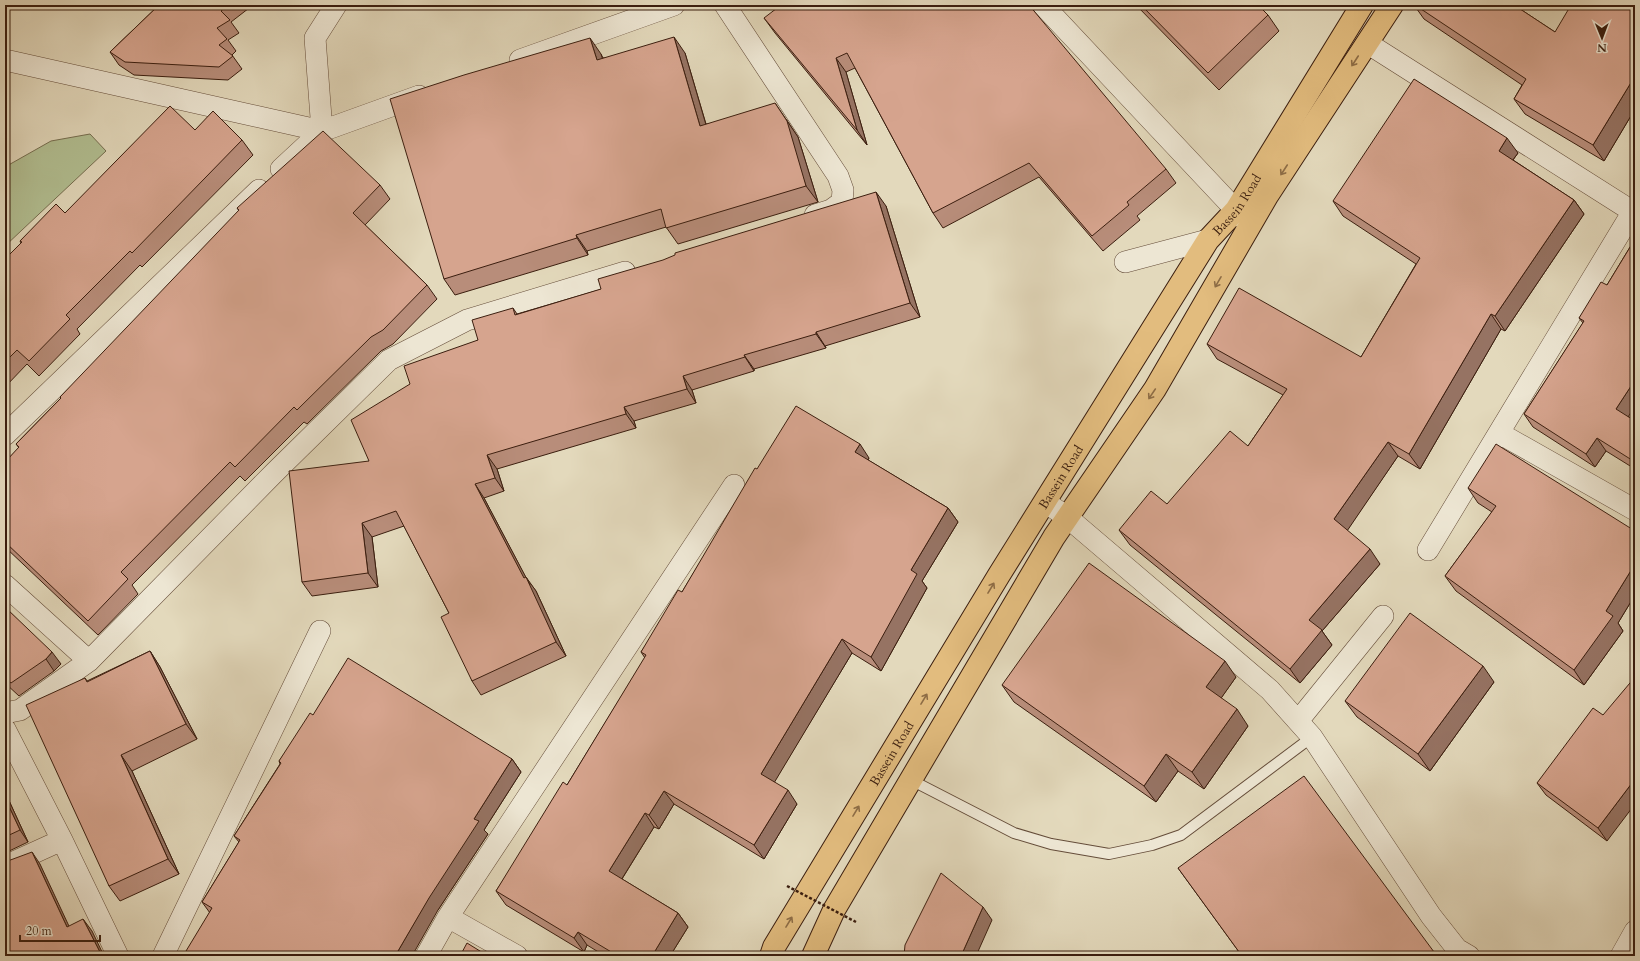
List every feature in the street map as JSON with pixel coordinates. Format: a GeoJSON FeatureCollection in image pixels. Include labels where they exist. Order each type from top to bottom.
{"type":"FeatureCollection","features":[{"type":"Feature","properties":{"kind":"main road","name":"Bassein Road"},"geometry":{"type":"LineString","coordinates":[[813,956],[834,910],[1054,537],[1155,389],[1243,218],[1362,5]]}},
{"type":"Feature","properties":{"kind":"main road","name":"Bassein Road"},"geometry":{"type":"LineString","coordinates":[[771,956],[786,927],[1045,502],[1208,240],[1243,218],[1267,196],[1392,5]]}},
{"type":"Feature","properties":{"kind":"street"},"geometry":{"type":"LineString","coordinates":[[322,131],[315,38],[336,5]]}},
{"type":"Feature","properties":{"kind":"street"},"geometry":{"type":"LineString","coordinates":[[502,67],[674,5]]}},
{"type":"Feature","properties":{"kind":"street"},"geometry":{"type":"LineString","coordinates":[[725,5],[838,176],[843,190],[842,202],[831,210],[800,219]]}},
{"type":"Feature","properties":{"kind":"street"},"geometry":{"type":"LineString","coordinates":[[1043,5],[1243,218]]}},
{"type":"Feature","properties":{"kind":"street"},"geometry":{"type":"LineString","coordinates":[[1367,43],[1634,211],[1428,550]]}},
{"type":"Feature","properties":{"kind":"street"},"geometry":{"type":"LineString","coordinates":[[5,60],[322,131]]}},
{"type":"Feature","properties":{"kind":"street"},"geometry":{"type":"LineString","coordinates":[[5,435],[237,210],[322,131],[434,91]]}},
{"type":"Feature","properties":{"kind":"street"},"geometry":{"type":"LineString","coordinates":[[1125,262],[1208,240]]}},
{"type":"Feature","properties":{"kind":"street"},"geometry":{"type":"LineString","coordinates":[[5,713],[20,710],[89,661],[275,472],[389,360],[467,320],[641,267]]}},
{"type":"Feature","properties":{"kind":"street"},"geometry":{"type":"LineString","coordinates":[[1499,433],[1635,510]]}},
{"type":"Feature","properties":{"kind":"street"},"geometry":{"type":"LineString","coordinates":[[426,956],[448,917],[734,485]]}},
{"type":"Feature","properties":{"kind":"street"},"geometry":{"type":"LineString","coordinates":[[1045,502],[1067,517],[1270,690],[1312,737],[1431,916],[1457,949],[1469,956]]}},
{"type":"Feature","properties":{"kind":"street"},"geometry":{"type":"LineString","coordinates":[[5,585],[89,661]]}},
{"type":"Feature","properties":{"kind":"street"},"geometry":{"type":"LineString","coordinates":[[1298,721],[1383,616]]}},
{"type":"Feature","properties":{"kind":"street"},"geometry":{"type":"LineString","coordinates":[[162,956],[320,631]]}},
{"type":"Feature","properties":{"kind":"street"},"geometry":{"type":"LineString","coordinates":[[5,728],[62,840],[118,956]]}},
{"type":"Feature","properties":{"kind":"street"},"geometry":{"type":"LineString","coordinates":[[5,866],[62,840]]}},
{"type":"Feature","properties":{"kind":"street"},"geometry":{"type":"LineString","coordinates":[[448,917],[518,956]]}},
{"type":"Feature","properties":{"kind":"street"},"geometry":{"type":"LineString","coordinates":[[1621,956],[1635,931]]}},
{"type":"Feature","properties":{"kind":"lane"},"geometry":{"type":"LineString","coordinates":[[911,780],[1014,833],[1051,844],[1109,854],[1152,845],[1181,835],[1312,737]]}},
{"type":"Feature","properties":{"kind":"path"},"geometry":{"type":"LineString","coordinates":[[786,886],[856,922]]}},
{"type":"Feature","properties":{"kind":"green space"},"geometry":{"type":"Polygon","coordinates":[[[90,134],[106,151],[5,246],[5,167],[51,141],[90,134]]]}},
{"type":"Feature","properties":{"kind":"building"},"geometry":{"type":"Polygon","coordinates":[[[159,5],[228,5],[221,11],[230,20],[217,28],[227,39],[219,45],[233,56],[219,67],[125,62],[110,52],[159,5]]]}},
{"type":"Feature","properties":{"kind":"building"},"geometry":{"type":"Polygon","coordinates":[[[781,5],[1029,5],[1166,169],[1127,202],[1129,205],[1092,236],[1029,163],[933,213],[847,53],[836,58],[857,130],[764,18],[781,5]]]}},
{"type":"Feature","properties":{"kind":"building"},"geometry":{"type":"Polygon","coordinates":[[[1141,5],[1258,5],[1268,15],[1208,73],[1141,5]]]}},
{"type":"Feature","properties":{"kind":"building"},"geometry":{"type":"Polygon","coordinates":[[[1415,5],[1514,5],[1555,32],[1571,5],[1635,5],[1635,76],[1593,145],[1514,99],[1526,79],[1415,5]]]}},
{"type":"Feature","properties":{"kind":"building"},"geometry":{"type":"Polygon","coordinates":[[[674,37],[700,126],[775,103],[787,121],[806,186],[666,228],[661,209],[576,235],[577,238],[444,279],[390,99],[464,75],[590,38],[597,60],[674,37]]]}},
{"type":"Feature","properties":{"kind":"building"},"geometry":{"type":"Polygon","coordinates":[[[1414,79],[1507,138],[1499,151],[1574,200],[1495,316],[1491,314],[1409,454],[1388,442],[1334,519],[1370,549],[1309,620],[1322,630],[1290,669],[1119,530],[1151,491],[1167,504],[1230,431],[1248,446],[1287,389],[1207,344],[1239,288],[1361,357],[1420,258],[1333,201],[1414,79]]]}},
{"type":"Feature","properties":{"kind":"building"},"geometry":{"type":"Polygon","coordinates":[[[170,106],[195,130],[213,111],[242,140],[132,253],[130,251],[66,315],[70,319],[29,361],[17,350],[5,362],[5,259],[22,242],[20,241],[56,204],[65,213],[170,106]]]}},
{"type":"Feature","properties":{"kind":"building"},"geometry":{"type":"Polygon","coordinates":[[[323,131],[380,185],[353,213],[427,285],[383,330],[371,337],[297,410],[294,407],[235,467],[230,462],[121,572],[128,579],[88,621],[5,542],[5,462],[19,447],[16,444],[239,210],[237,208],[323,131]]]}},
{"type":"Feature","properties":{"kind":"building"},"geometry":{"type":"Polygon","coordinates":[[[876,192],[910,303],[816,332],[816,334],[744,355],[745,357],[683,376],[687,389],[624,407],[626,414],[487,455],[495,478],[475,484],[524,578],[526,577],[556,642],[472,681],[441,617],[449,613],[396,511],[362,523],[368,573],[302,582],[289,471],[369,461],[351,420],[410,384],[404,366],[478,340],[472,320],[513,308],[515,315],[601,289],[598,279],[663,260],[675,255],[675,253],[876,192]]]}},
{"type":"Feature","properties":{"kind":"building"},"geometry":{"type":"Polygon","coordinates":[[[1635,239],[1635,380],[1616,409],[1635,421],[1635,462],[1597,438],[1586,454],[1524,414],[1584,321],[1579,318],[1601,282],[1607,285],[1635,239]]]}},
{"type":"Feature","properties":{"kind":"building"},"geometry":{"type":"Polygon","coordinates":[[[796,406],[860,444],[855,452],[948,508],[911,570],[917,574],[871,657],[842,639],[761,774],[788,790],[754,845],[664,791],[649,815],[645,813],[609,871],[678,913],[652,956],[618,956],[578,932],[574,938],[496,891],[563,782],[567,785],[646,655],[641,652],[678,590],[682,592],[755,468],[757,469],[796,406]]]}},
{"type":"Feature","properties":{"kind":"building"},"geometry":{"type":"Polygon","coordinates":[[[1496,444],[1635,531],[1635,564],[1606,611],[1613,616],[1574,670],[1445,576],[1496,506],[1468,488],[1496,444]]]}},
{"type":"Feature","properties":{"kind":"building"},"geometry":{"type":"Polygon","coordinates":[[[1089,563],[1225,661],[1206,687],[1237,709],[1192,772],[1166,754],[1144,786],[1002,685],[1089,563]]]}},
{"type":"Feature","properties":{"kind":"building"},"geometry":{"type":"Polygon","coordinates":[[[5,607],[52,652],[46,659],[11,683],[5,678],[5,607]]]}},
{"type":"Feature","properties":{"kind":"building"},"geometry":{"type":"Polygon","coordinates":[[[1410,613],[1483,666],[1418,754],[1345,701],[1410,613]]]}},
{"type":"Feature","properties":{"kind":"building"},"geometry":{"type":"Polygon","coordinates":[[[150,651],[186,724],[121,755],[168,859],[109,886],[26,705],[85,678],[87,682],[150,651]]]}},
{"type":"Feature","properties":{"kind":"building"},"geometry":{"type":"Polygon","coordinates":[[[348,658],[512,759],[474,819],[479,821],[429,898],[398,951],[402,953],[401,956],[183,956],[212,908],[202,902],[240,840],[234,836],[281,763],[279,761],[310,713],[313,715],[348,658]]]}},
{"type":"Feature","properties":{"kind":"building"},"geometry":{"type":"Polygon","coordinates":[[[1635,677],[1635,779],[1598,828],[1537,783],[1593,708],[1603,715],[1635,677]]]}},
{"type":"Feature","properties":{"kind":"building"},"geometry":{"type":"Polygon","coordinates":[[[1304,776],[1437,956],[1242,956],[1178,868],[1304,776]]]}},
{"type":"Feature","properties":{"kind":"building"},"geometry":{"type":"Polygon","coordinates":[[[5,798],[20,830],[5,837],[5,798]]]}},
{"type":"Feature","properties":{"kind":"building"},"geometry":{"type":"Polygon","coordinates":[[[32,852],[67,927],[83,919],[102,956],[5,956],[5,862],[32,852]]]}},
{"type":"Feature","properties":{"kind":"building"},"geometry":{"type":"Polygon","coordinates":[[[941,873],[983,907],[961,956],[904,956],[905,945],[941,873]]]}},
{"type":"Feature","properties":{"kind":"building"},"geometry":{"type":"Polygon","coordinates":[[[467,943],[488,956],[460,956],[467,943]]]}}]}
